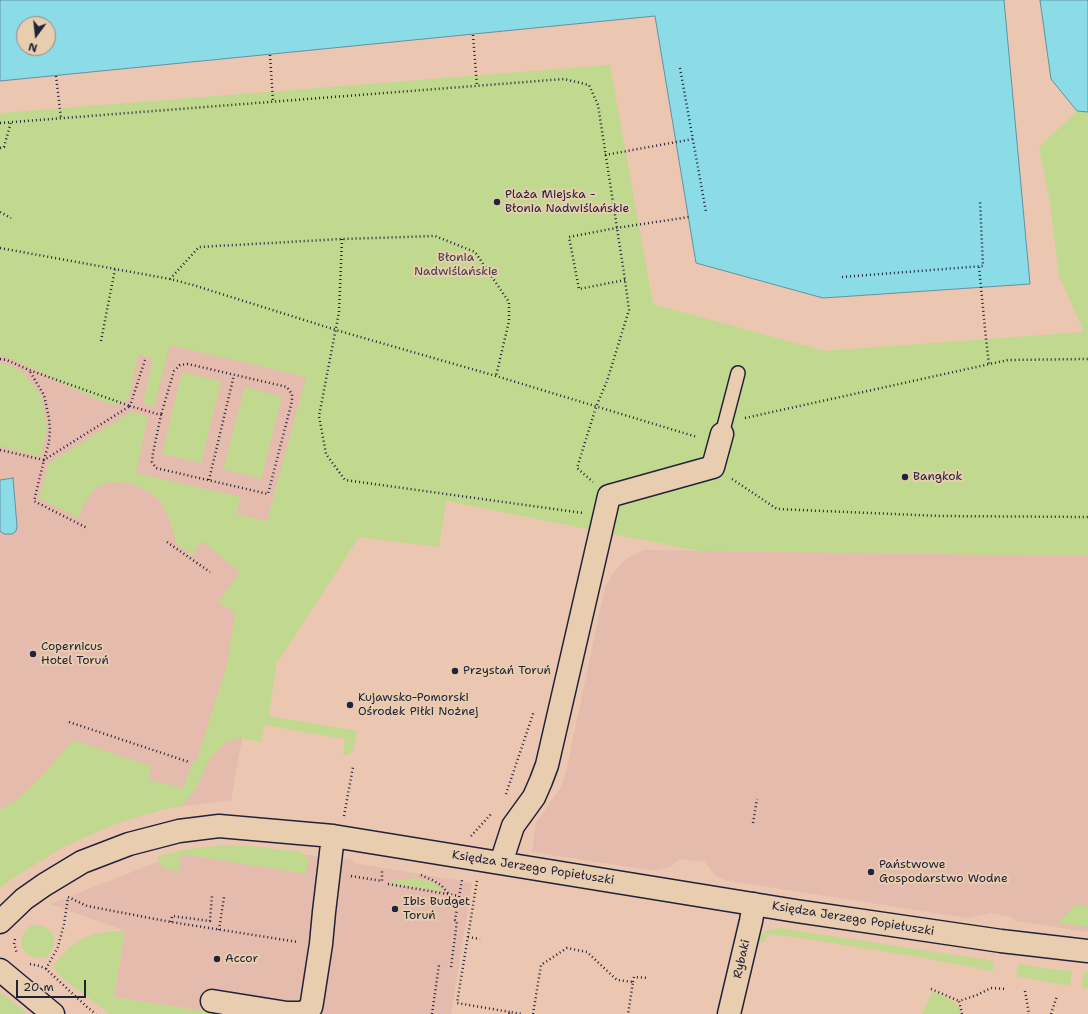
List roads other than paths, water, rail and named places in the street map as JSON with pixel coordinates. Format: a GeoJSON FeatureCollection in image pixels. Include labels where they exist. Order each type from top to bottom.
{"type":"FeatureCollection","features":[{"type":"Feature","properties":{"kind":"street"},"geometry":{"type":"LineString","coordinates":[[501,863],[513,826],[534,797],[547,765],[607,506],[713,467],[722,433]]}},
{"type":"Feature","properties":{"kind":"street","name":"Księdza Jerzego Popiełuszki"},"geometry":{"type":"LineString","coordinates":[[8,928],[24,899],[82,862],[129,844],[179,831],[219,826],[333,836],[754,904],[1001,941],[1088,951]]}},
{"type":"Feature","properties":{"kind":"street"},"geometry":{"type":"LineString","coordinates":[[212,1001],[286,1013],[301,1013],[311,1007],[321,944],[333,836]]}},
{"type":"Feature","properties":{"kind":"street","name":"Rybaki"},"geometry":{"type":"LineString","coordinates":[[729,1014],[754,904]]}},
{"type":"Feature","properties":{"kind":"street"},"geometry":{"type":"LineString","coordinates":[[0,970],[53,1014]]}},
{"type":"Feature","properties":{"kind":"lane"},"geometry":{"type":"LineString","coordinates":[[722,433],[738,373]]}},
{"type":"Feature","properties":{"kind":"water"},"geometry":{"type":"Polygon","coordinates":[[[0,0],[1004,0],[1030,284],[823,298],[696,263],[655,16],[0,81],[0,0]]]}},
{"type":"Feature","properties":{"kind":"water"},"geometry":{"type":"Polygon","coordinates":[[[1040,0],[1088,0],[1088,112],[1077,111],[1051,79],[1040,0]]]}},
{"type":"Feature","properties":{"kind":"water"},"geometry":{"type":"Polygon","coordinates":[[[13,478],[17,526],[16,531],[12,534],[4,534],[0,531],[0,480],[13,478]]]}},
{"type":"Feature","properties":{"kind":"place","name":"Plaża Miejska - Błonia Nadwiślańskie"},"geometry":{"type":"Point","coordinates":[497,202]}},
{"type":"Feature","properties":{"kind":"place","name":"Bangkok"},"geometry":{"type":"Point","coordinates":[905,477]}},
{"type":"Feature","properties":{"kind":"place","name":"Copernicus Hotel Toruń"},"geometry":{"type":"Point","coordinates":[33,654]}},
{"type":"Feature","properties":{"kind":"place","name":"Przystań Toruń"},"geometry":{"type":"Point","coordinates":[455,671]}},
{"type":"Feature","properties":{"kind":"place","name":"Kujawsko-Pomorski Ośrodek Piłki Nożnej"},"geometry":{"type":"Point","coordinates":[350,705]}},
{"type":"Feature","properties":{"kind":"place","name":"Państwowe Gospodarstwo Wodne"},"geometry":{"type":"Point","coordinates":[871,872]}},
{"type":"Feature","properties":{"kind":"place","name":"Ibis Budget Toruń"},"geometry":{"type":"Point","coordinates":[395,909]}},
{"type":"Feature","properties":{"kind":"place","name":"Accor"},"geometry":{"type":"Point","coordinates":[217,959]}},
{"type":"Feature","properties":{"kind":"park label","name":"Błonia Nadwiślańskie"},"geometry":{"type":"Point","coordinates":[456,265]}}]}
